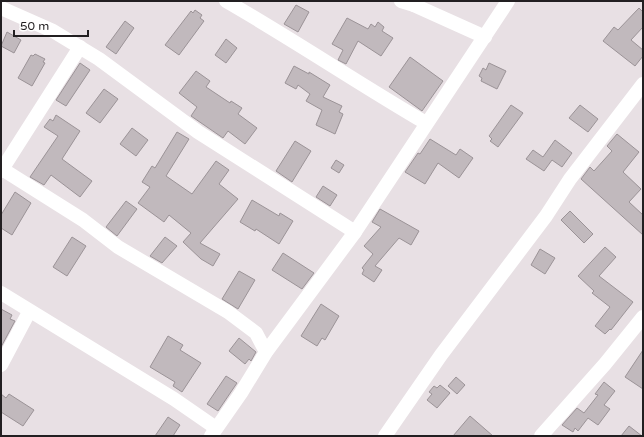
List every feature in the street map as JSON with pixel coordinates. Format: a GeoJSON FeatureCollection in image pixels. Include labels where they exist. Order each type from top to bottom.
{"type":"FeatureCollection","features":[{"type":"Feature","properties":{"kind":"street"},"geometry":{"type":"LineString","coordinates":[[226,1],[313,52],[374,92],[426,123]]}},
{"type":"Feature","properties":{"kind":"street"},"geometry":{"type":"LineString","coordinates":[[1,293],[174,399],[213,432],[241,393],[266,352],[355,232],[508,1]]}},
{"type":"Feature","properties":{"kind":"street"},"geometry":{"type":"LineString","coordinates":[[410,2],[485,37]]}},
{"type":"Feature","properties":{"kind":"street"},"geometry":{"type":"LineString","coordinates":[[1,8],[53,31],[80,47],[198,132],[355,232]]}},
{"type":"Feature","properties":{"kind":"street"},"geometry":{"type":"LineString","coordinates":[[80,47],[5,154],[2,170],[82,220],[124,251],[228,312],[256,333],[266,352]]}},
{"type":"Feature","properties":{"kind":"street"},"geometry":{"type":"LineString","coordinates":[[385,436],[441,355],[546,216],[570,179],[643,84]]}},
{"type":"Feature","properties":{"kind":"street"},"geometry":{"type":"LineString","coordinates":[[1,365],[30,312]]}},
{"type":"Feature","properties":{"kind":"street"},"geometry":{"type":"LineString","coordinates":[[541,436],[606,364],[643,317]]}},
{"type":"Feature","properties":{"kind":"building"},"geometry":{"type":"Polygon","coordinates":[[[296,5],[309,12],[298,32],[284,24],[296,5]]]}},
{"type":"Feature","properties":{"kind":"building"},"geometry":{"type":"Polygon","coordinates":[[[639,8],[643,12],[643,27],[631,40],[643,50],[643,56],[635,66],[603,41],[614,27],[618,30],[639,8]]]}},
{"type":"Feature","properties":{"kind":"building"},"geometry":{"type":"Polygon","coordinates":[[[195,10],[202,15],[200,18],[204,21],[179,55],[165,45],[191,11],[193,13],[195,10]]]}},
{"type":"Feature","properties":{"kind":"building"},"geometry":{"type":"Polygon","coordinates":[[[347,18],[368,29],[371,24],[375,27],[378,22],[384,27],[382,31],[393,38],[381,56],[358,41],[346,64],[338,60],[343,50],[332,44],[347,18]]]}},
{"type":"Feature","properties":{"kind":"building"},"geometry":{"type":"Polygon","coordinates":[[[125,21],[134,28],[116,54],[106,47],[125,21]]]}},
{"type":"Feature","properties":{"kind":"building"},"geometry":{"type":"Polygon","coordinates":[[[7,32],[21,40],[14,53],[1,46],[7,32]]]}},
{"type":"Feature","properties":{"kind":"building"},"geometry":{"type":"Polygon","coordinates":[[[226,39],[237,48],[226,63],[215,55],[226,39]]]}},
{"type":"Feature","properties":{"kind":"building"},"geometry":{"type":"Polygon","coordinates":[[[35,54],[45,59],[43,62],[45,63],[32,86],[18,78],[31,55],[33,56],[35,54]]]}},
{"type":"Feature","properties":{"kind":"building"},"geometry":{"type":"Polygon","coordinates":[[[410,57],[443,81],[422,111],[389,87],[410,57]]]}},
{"type":"Feature","properties":{"kind":"building"},"geometry":{"type":"Polygon","coordinates":[[[80,63],[90,70],[66,106],[56,100],[80,63]]]}},
{"type":"Feature","properties":{"kind":"building"},"geometry":{"type":"Polygon","coordinates":[[[489,63],[506,71],[497,89],[481,81],[482,78],[479,76],[483,68],[486,70],[489,63]]]}},
{"type":"Feature","properties":{"kind":"building"},"geometry":{"type":"Polygon","coordinates":[[[294,66],[309,74],[309,72],[330,85],[323,97],[342,106],[339,112],[343,114],[335,134],[316,125],[322,110],[306,101],[310,94],[298,85],[296,89],[285,83],[294,66]]]}},
{"type":"Feature","properties":{"kind":"building"},"geometry":{"type":"Polygon","coordinates":[[[196,71],[210,81],[206,87],[230,103],[231,101],[242,108],[238,114],[257,128],[245,144],[228,131],[223,138],[191,116],[197,107],[179,93],[196,71]]]}},
{"type":"Feature","properties":{"kind":"building"},"geometry":{"type":"Polygon","coordinates":[[[104,89],[118,99],[100,123],[86,113],[104,89]]]}},
{"type":"Feature","properties":{"kind":"building"},"geometry":{"type":"Polygon","coordinates":[[[511,105],[523,113],[498,147],[490,141],[492,139],[489,136],[511,105]]]}},
{"type":"Feature","properties":{"kind":"building"},"geometry":{"type":"Polygon","coordinates":[[[580,105],[598,119],[588,132],[569,118],[580,105]]]}},
{"type":"Feature","properties":{"kind":"building"},"geometry":{"type":"Polygon","coordinates":[[[56,115],[80,131],[62,159],[92,181],[80,197],[51,175],[44,185],[30,177],[58,136],[44,127],[50,119],[53,121],[56,115]]]}},
{"type":"Feature","properties":{"kind":"building"},"geometry":{"type":"Polygon","coordinates":[[[132,128],[148,140],[136,156],[120,144],[132,128]]]}},
{"type":"Feature","properties":{"kind":"building"},"geometry":{"type":"Polygon","coordinates":[[[177,132],[189,139],[166,176],[192,194],[216,161],[229,170],[219,184],[238,199],[200,243],[220,254],[213,266],[201,259],[183,242],[191,233],[169,215],[164,222],[138,203],[150,187],[142,182],[152,166],[155,168],[177,132]]]}},
{"type":"Feature","properties":{"kind":"building"},"geometry":{"type":"Polygon","coordinates":[[[617,134],[639,152],[623,172],[641,189],[629,202],[643,215],[643,235],[581,179],[590,167],[594,171],[612,151],[607,146],[617,134]]]}},
{"type":"Feature","properties":{"kind":"building"},"geometry":{"type":"Polygon","coordinates":[[[430,139],[456,155],[460,149],[473,158],[459,178],[438,163],[425,184],[405,172],[430,139]]]}},
{"type":"Feature","properties":{"kind":"building"},"geometry":{"type":"Polygon","coordinates":[[[555,140],[572,153],[562,167],[552,160],[544,171],[526,159],[533,150],[543,157],[555,140]]]}},
{"type":"Feature","properties":{"kind":"building"},"geometry":{"type":"Polygon","coordinates":[[[295,141],[311,151],[292,182],[276,171],[295,141]]]}},
{"type":"Feature","properties":{"kind":"building"},"geometry":{"type":"Polygon","coordinates":[[[336,160],[344,165],[339,173],[331,168],[336,160]]]}},
{"type":"Feature","properties":{"kind":"building"},"geometry":{"type":"Polygon","coordinates":[[[323,186],[337,195],[330,206],[316,197],[323,186]]]}},
{"type":"Feature","properties":{"kind":"building"},"geometry":{"type":"Polygon","coordinates":[[[15,192],[31,203],[12,235],[1,228],[1,215],[15,192]]]}},
{"type":"Feature","properties":{"kind":"building"},"geometry":{"type":"Polygon","coordinates":[[[252,200],[279,216],[280,213],[293,221],[279,244],[256,229],[255,231],[240,222],[252,200]]]}},
{"type":"Feature","properties":{"kind":"building"},"geometry":{"type":"Polygon","coordinates":[[[126,201],[137,209],[117,236],[106,227],[126,201]]]}},
{"type":"Feature","properties":{"kind":"building"},"geometry":{"type":"Polygon","coordinates":[[[380,209],[419,231],[411,245],[399,238],[375,266],[382,270],[374,282],[362,274],[364,270],[362,268],[373,254],[364,246],[381,227],[372,222],[380,209]]]}},
{"type":"Feature","properties":{"kind":"building"},"geometry":{"type":"Polygon","coordinates":[[[570,211],[593,234],[584,243],[561,220],[570,211]]]}},
{"type":"Feature","properties":{"kind":"building"},"geometry":{"type":"Polygon","coordinates":[[[72,237],[86,246],[67,276],[53,267],[72,237]]]}},
{"type":"Feature","properties":{"kind":"building"},"geometry":{"type":"Polygon","coordinates":[[[165,237],[177,246],[162,263],[150,256],[165,237]]]}},
{"type":"Feature","properties":{"kind":"building"},"geometry":{"type":"Polygon","coordinates":[[[605,247],[616,257],[599,276],[633,302],[611,330],[610,329],[605,334],[595,326],[610,307],[592,293],[594,291],[578,276],[605,247]]]}},
{"type":"Feature","properties":{"kind":"building"},"geometry":{"type":"Polygon","coordinates":[[[540,249],[555,258],[545,274],[531,265],[540,249]]]}},
{"type":"Feature","properties":{"kind":"building"},"geometry":{"type":"Polygon","coordinates":[[[283,253],[314,273],[302,289],[272,270],[283,253]]]}},
{"type":"Feature","properties":{"kind":"building"},"geometry":{"type":"Polygon","coordinates":[[[239,271],[255,280],[238,309],[222,299],[239,271]]]}},
{"type":"Feature","properties":{"kind":"building"},"geometry":{"type":"Polygon","coordinates":[[[321,304],[339,316],[325,340],[322,338],[317,346],[301,336],[321,304]]]}},
{"type":"Feature","properties":{"kind":"building"},"geometry":{"type":"Polygon","coordinates":[[[1,309],[12,315],[10,319],[15,321],[1,347],[1,309]]]}},
{"type":"Feature","properties":{"kind":"building"},"geometry":{"type":"Polygon","coordinates":[[[168,336],[183,345],[180,350],[201,363],[182,392],[173,386],[175,382],[150,367],[168,336]]]}},
{"type":"Feature","properties":{"kind":"building"},"geometry":{"type":"Polygon","coordinates":[[[239,338],[256,352],[251,361],[249,359],[245,364],[229,351],[239,338]]]}},
{"type":"Feature","properties":{"kind":"building"},"geometry":{"type":"Polygon","coordinates":[[[643,350],[643,389],[625,377],[643,350]]]}},
{"type":"Feature","properties":{"kind":"building"},"geometry":{"type":"Polygon","coordinates":[[[226,376],[237,383],[218,411],[207,404],[226,376]]]}},
{"type":"Feature","properties":{"kind":"building"},"geometry":{"type":"Polygon","coordinates":[[[456,377],[465,385],[457,394],[448,386],[456,377]]]}},
{"type":"Feature","properties":{"kind":"building"},"geometry":{"type":"Polygon","coordinates":[[[604,382],[615,391],[604,405],[610,409],[598,425],[588,418],[578,431],[575,428],[573,432],[562,425],[577,408],[584,413],[598,395],[595,394],[604,382]]]}},
{"type":"Feature","properties":{"kind":"building"},"geometry":{"type":"Polygon","coordinates":[[[440,385],[450,393],[437,408],[427,400],[432,394],[429,392],[434,386],[437,388],[440,385]]]}},
{"type":"Feature","properties":{"kind":"building"},"geometry":{"type":"Polygon","coordinates":[[[1,394],[6,398],[9,394],[34,410],[23,426],[1,412],[1,394]]]}},
{"type":"Feature","properties":{"kind":"building"},"geometry":{"type":"Polygon","coordinates":[[[470,416],[493,436],[453,436],[470,416]]]}},
{"type":"Feature","properties":{"kind":"building"},"geometry":{"type":"Polygon","coordinates":[[[168,417],[180,425],[173,436],[155,436],[168,417]]]}},
{"type":"Feature","properties":{"kind":"building"},"geometry":{"type":"Polygon","coordinates":[[[629,426],[642,436],[621,436],[629,426]]]}}]}
